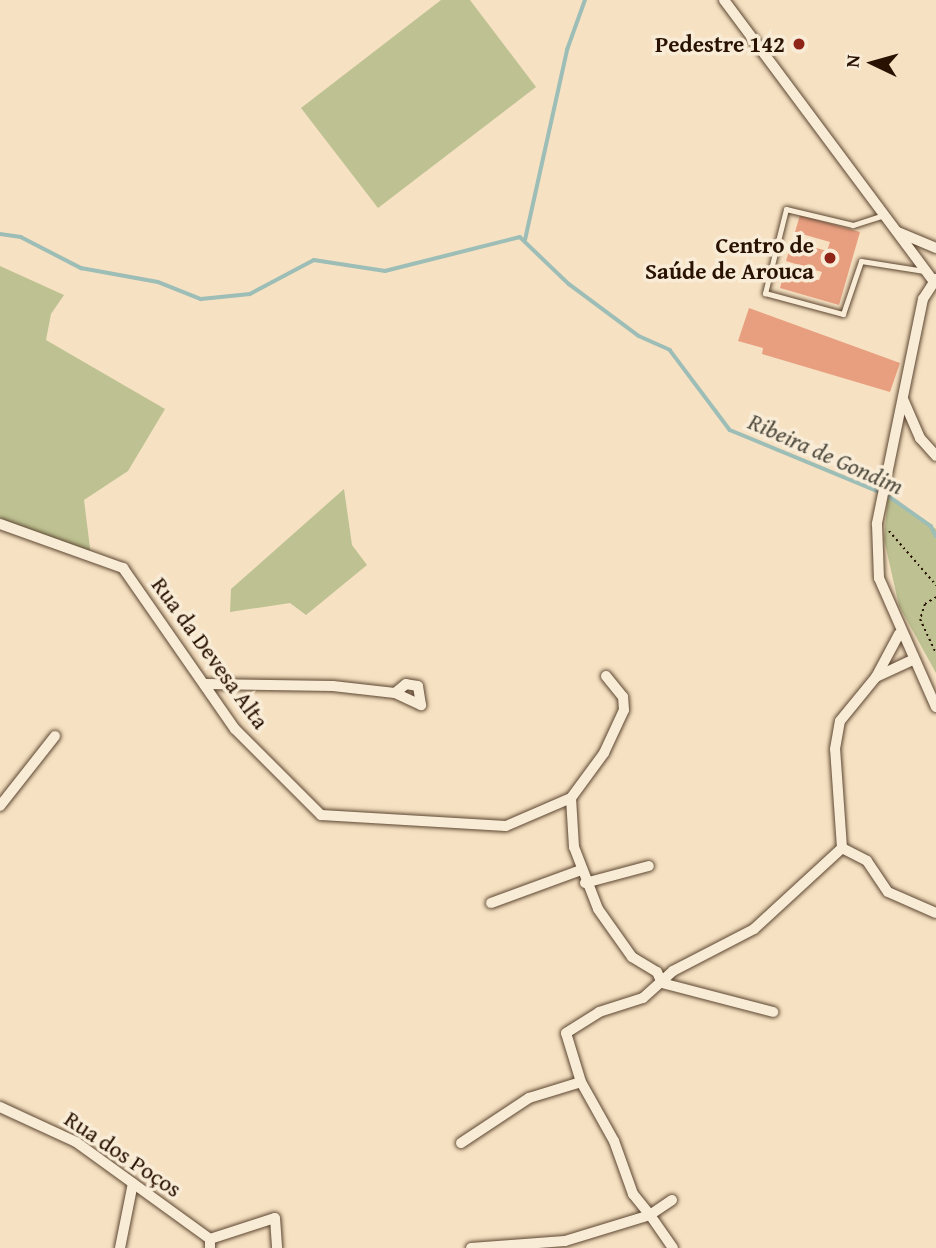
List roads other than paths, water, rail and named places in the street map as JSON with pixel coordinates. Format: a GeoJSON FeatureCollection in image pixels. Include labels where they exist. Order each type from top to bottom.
{"type":"FeatureCollection","features":[{"type":"Feature","properties":{"kind":"street"},"geometry":{"type":"LineString","coordinates":[[724,0],[935,280],[923,299],[879,499],[877,524],[879,578],[899,634],[936,707]]}},
{"type":"Feature","properties":{"kind":"street"},"geometry":{"type":"LineString","coordinates":[[896,230],[936,248]]}},
{"type":"Feature","properties":{"kind":"street"},"geometry":{"type":"LineString","coordinates":[[903,399],[920,439],[936,456]]}},
{"type":"Feature","properties":{"kind":"street","name":"Rua da Devesa Alta"},"geometry":{"type":"LineString","coordinates":[[0,524],[123,568],[235,729],[321,815],[506,826],[571,799]]}},
{"type":"Feature","properties":{"kind":"street"},"geometry":{"type":"LineString","coordinates":[[842,848],[835,750],[840,721],[876,677],[899,634]]}},
{"type":"Feature","properties":{"kind":"street"},"geometry":{"type":"LineString","coordinates":[[876,677],[912,660]]}},
{"type":"Feature","properties":{"kind":"street"},"geometry":{"type":"LineString","coordinates":[[607,676],[623,696],[624,710],[604,753],[571,799],[580,870],[585,883],[632,957],[657,972],[662,983]]}},
{"type":"Feature","properties":{"kind":"street"},"geometry":{"type":"LineString","coordinates":[[206,684],[395,693]]}},
{"type":"Feature","properties":{"kind":"street"},"geometry":{"type":"LineString","coordinates":[[0,806],[55,736]]}},
{"type":"Feature","properties":{"kind":"street"},"geometry":{"type":"LineString","coordinates":[[842,848],[867,861],[888,892],[936,913]]}},
{"type":"Feature","properties":{"kind":"street"},"geometry":{"type":"LineString","coordinates":[[673,1248],[633,1194],[614,1141],[581,1082],[566,1033],[662,983],[754,929],[842,848]]}},
{"type":"Feature","properties":{"kind":"street"},"geometry":{"type":"LineString","coordinates":[[585,883],[649,866]]}},
{"type":"Feature","properties":{"kind":"street"},"geometry":{"type":"LineString","coordinates":[[492,904],[580,870]]}},
{"type":"Feature","properties":{"kind":"street"},"geometry":{"type":"LineString","coordinates":[[662,983],[773,1012]]}},
{"type":"Feature","properties":{"kind":"street"},"geometry":{"type":"LineString","coordinates":[[461,1143],[529,1098],[581,1082]]}},
{"type":"Feature","properties":{"kind":"street","name":"Rua dos Poços"},"geometry":{"type":"LineString","coordinates":[[0,1107],[76,1142],[210,1243]]}},
{"type":"Feature","properties":{"kind":"street"},"geometry":{"type":"LineString","coordinates":[[120,1248],[133,1183]]}},
{"type":"Feature","properties":{"kind":"street"},"geometry":{"type":"LineString","coordinates":[[471,1248],[566,1245],[650,1215],[671,1200]]}},
{"type":"Feature","properties":{"kind":"street"},"geometry":{"type":"LineString","coordinates":[[210,1243],[275,1218],[281,1227],[278,1248]]}},
{"type":"Feature","properties":{"kind":"lane"},"geometry":{"type":"LineString","coordinates":[[884,215],[853,225],[786,209],[765,293],[843,314],[861,261],[926,271]]}},
{"type":"Feature","properties":{"kind":"waterway"},"geometry":{"type":"LineString","coordinates":[[525,240],[567,50],[585,0]]}},
{"type":"Feature","properties":{"kind":"waterway","name":"Ribeira de Gondim"},"geometry":{"type":"LineString","coordinates":[[0,234],[21,237],[81,268],[158,282],[201,299],[250,294],[314,260],[385,271],[520,237],[569,284],[639,336],[670,350],[730,430],[880,492]]}},
{"type":"Feature","properties":{"kind":"waterway","name":"Ribeira de Gondim"},"geometry":{"type":"LineString","coordinates":[[887,495],[931,526],[936,536]]}},
{"type":"Feature","properties":{"kind":"place","name":"Pedestre 142"},"geometry":{"type":"Point","coordinates":[799,44]}},
{"type":"Feature","properties":{"kind":"place","name":"Centro de Saúde de Arouca"},"geometry":{"type":"Point","coordinates":[830,258]}}]}
